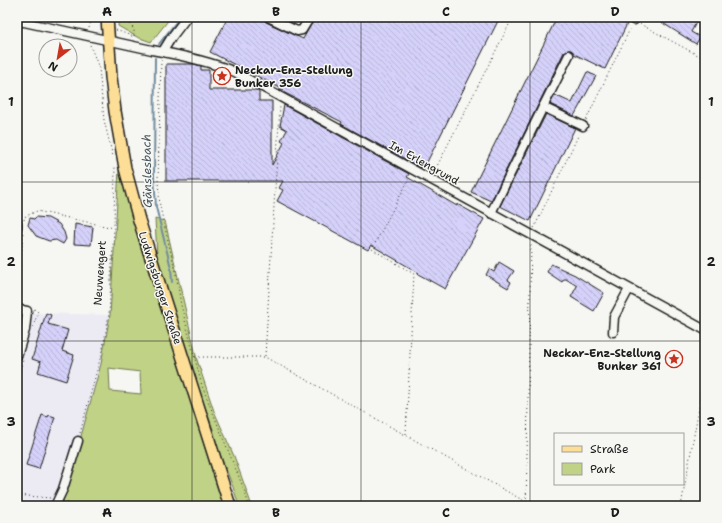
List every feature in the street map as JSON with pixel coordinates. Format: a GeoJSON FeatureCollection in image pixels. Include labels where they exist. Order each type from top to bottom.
{"type":"FeatureCollection","features":[{"type":"Feature","properties":{"kind":"main road","name":"Ludwigsburger Straße"},"geometry":{"type":"LineString","coordinates":[[107,17],[115,111],[125,168],[139,220],[230,506]]}},
{"type":"Feature","properties":{"kind":"street"},"geometry":{"type":"LineString","coordinates":[[163,51],[170,38],[187,17]]}},
{"type":"Feature","properties":{"kind":"street"},"geometry":{"type":"LineString","coordinates":[[268,17],[297,31],[304,28],[310,17]]}},
{"type":"Feature","properties":{"kind":"street","name":"Im Erlengrund"},"geometry":{"type":"LineString","coordinates":[[17,22],[89,33],[109,41],[163,51],[219,66],[235,72],[705,330]]}},
{"type":"Feature","properties":{"kind":"street"},"geometry":{"type":"LineString","coordinates":[[491,213],[569,55]]}},
{"type":"Feature","properties":{"kind":"street"},"geometry":{"type":"LineString","coordinates":[[543,107],[583,126]]}},
{"type":"Feature","properties":{"kind":"street"},"geometry":{"type":"LineString","coordinates":[[613,332],[614,317],[629,289]]}},
{"type":"Feature","properties":{"kind":"street"},"geometry":{"type":"LineString","coordinates":[[17,305],[28,307],[25,330],[17,356]]}},
{"type":"Feature","properties":{"kind":"street"},"geometry":{"type":"LineString","coordinates":[[57,503],[64,489],[78,441]]}},
{"type":"Feature","properties":{"kind":"path"},"geometry":{"type":"LineString","coordinates":[[92,17],[89,33],[90,48],[99,68],[104,120],[114,159]]}},
{"type":"Feature","properties":{"kind":"path"},"geometry":{"type":"LineString","coordinates":[[126,17],[134,30],[134,37]]}},
{"type":"Feature","properties":{"kind":"path"},"geometry":{"type":"LineString","coordinates":[[430,179],[513,17]]}},
{"type":"Feature","properties":{"kind":"path"},"geometry":{"type":"LineString","coordinates":[[631,19],[705,59]]}},
{"type":"Feature","properties":{"kind":"path"},"geometry":{"type":"LineString","coordinates":[[163,51],[161,60],[158,181],[160,207],[176,274],[181,305],[202,386],[243,485],[249,506]]}},
{"type":"Feature","properties":{"kind":"path"},"geometry":{"type":"LineString","coordinates":[[264,356],[280,97]]}},
{"type":"Feature","properties":{"kind":"path","name":"Neuwengert"},"geometry":{"type":"LineString","coordinates":[[78,441],[103,348],[110,300],[114,228],[115,167]]}},
{"type":"Feature","properties":{"kind":"path"},"geometry":{"type":"LineString","coordinates":[[406,435],[414,274],[372,248],[414,170]]}},
{"type":"Feature","properties":{"kind":"path"},"geometry":{"type":"LineString","coordinates":[[17,305],[24,217],[37,211],[114,228]]}},
{"type":"Feature","properties":{"kind":"path"},"geometry":{"type":"LineString","coordinates":[[526,506],[531,235]]}},
{"type":"Feature","properties":{"kind":"path"},"geometry":{"type":"LineString","coordinates":[[194,357],[264,356],[526,502]]}},
{"type":"Feature","properties":{"kind":"path"},"geometry":{"type":"LineString","coordinates":[[681,506],[705,375]]}},
{"type":"Feature","properties":{"kind":"path"},"geometry":{"type":"LineString","coordinates":[[17,495],[53,498],[57,503]]}},
{"type":"Feature","properties":{"kind":"shaded area"},"geometry":{"type":"Polygon","coordinates":[[[17,311],[35,313],[110,315],[101,364],[63,501],[59,496],[54,506],[17,506],[17,311]]]}},
{"type":"Feature","properties":{"kind":"green space"},"geometry":{"type":"Polygon","coordinates":[[[118,17],[171,17],[151,42],[137,37],[118,26],[118,17]]]}},
{"type":"Feature","properties":{"kind":"green space"},"geometry":{"type":"Polygon","coordinates":[[[119,170],[121,171],[142,252],[159,300],[223,506],[67,506],[63,501],[101,364],[110,315],[119,170]],[[109,368],[110,391],[141,394],[140,372],[109,368]]]}},
{"type":"Feature","properties":{"kind":"green space"},"geometry":{"type":"Polygon","coordinates":[[[155,219],[165,221],[197,360],[214,411],[234,456],[252,506],[239,506],[218,449],[213,429],[151,250],[157,256],[155,219]]]}},
{"type":"Feature","properties":{"kind":"building"},"geometry":{"type":"Polygon","coordinates":[[[228,17],[263,17],[266,22],[303,39],[315,17],[500,17],[424,168],[341,124],[342,122],[279,90],[284,90],[210,52],[228,17]]]}},
{"type":"Feature","properties":{"kind":"building"},"geometry":{"type":"Polygon","coordinates":[[[557,17],[613,17],[627,24],[605,69],[574,54],[571,50],[564,52],[491,201],[471,192],[557,17]]]}},
{"type":"Feature","properties":{"kind":"building"},"geometry":{"type":"Polygon","coordinates":[[[653,17],[699,17],[691,32],[700,37],[696,44],[653,17]]]}},
{"type":"Feature","properties":{"kind":"building"},"geometry":{"type":"Polygon","coordinates":[[[166,64],[194,64],[201,66],[201,70],[209,70],[209,90],[256,90],[259,92],[259,101],[272,101],[272,165],[284,143],[281,141],[287,130],[280,126],[284,105],[409,174],[407,177],[457,206],[457,204],[484,219],[445,289],[371,245],[368,250],[277,201],[283,190],[279,188],[283,181],[166,181],[166,64]]]}},
{"type":"Feature","properties":{"kind":"building"},"geometry":{"type":"Polygon","coordinates":[[[587,72],[596,76],[574,116],[550,104],[555,95],[572,103],[587,72]]]}},
{"type":"Feature","properties":{"kind":"building"},"geometry":{"type":"Polygon","coordinates":[[[546,114],[575,128],[530,221],[500,206],[546,114]]]}},
{"type":"Feature","properties":{"kind":"building"},"geometry":{"type":"Polygon","coordinates":[[[36,217],[48,218],[59,224],[66,239],[63,244],[56,240],[49,241],[36,236],[28,225],[30,218],[34,219],[36,217]]]}},
{"type":"Feature","properties":{"kind":"building"},"geometry":{"type":"Polygon","coordinates":[[[75,224],[93,227],[91,245],[74,244],[75,224]]]}},
{"type":"Feature","properties":{"kind":"building"},"geometry":{"type":"Polygon","coordinates":[[[499,262],[514,271],[508,280],[511,282],[508,288],[486,275],[489,269],[494,272],[499,262]]]}},
{"type":"Feature","properties":{"kind":"building"},"geometry":{"type":"Polygon","coordinates":[[[551,264],[575,275],[604,293],[594,311],[571,297],[577,286],[566,279],[562,282],[547,272],[551,264]]]}},
{"type":"Feature","properties":{"kind":"building"},"geometry":{"type":"Polygon","coordinates":[[[46,313],[51,315],[48,324],[68,330],[62,351],[74,355],[66,381],[38,372],[41,362],[32,359],[46,313]]]}},
{"type":"Feature","properties":{"kind":"building"},"geometry":{"type":"Polygon","coordinates":[[[42,415],[55,417],[39,469],[26,465],[42,415]]]}},
{"type":"Feature","properties":{"kind":"waterway"},"geometry":{"type":"LineString","coordinates":[[159,44],[180,17]]}},
{"type":"Feature","properties":{"kind":"waterway","name":"Gänslesbach"},"geometry":{"type":"LineString","coordinates":[[155,58],[154,177],[156,207],[171,268],[172,282]]}},
{"type":"Feature","properties":{"kind":"place","name":"Neckar-Enz-Stellung Bunker 356"},"geometry":{"type":"Point","coordinates":[222,76]}},
{"type":"Feature","properties":{"kind":"place","name":"Neckar-Enz-Stellung Bunker 361"},"geometry":{"type":"Point","coordinates":[674,359]}}]}
